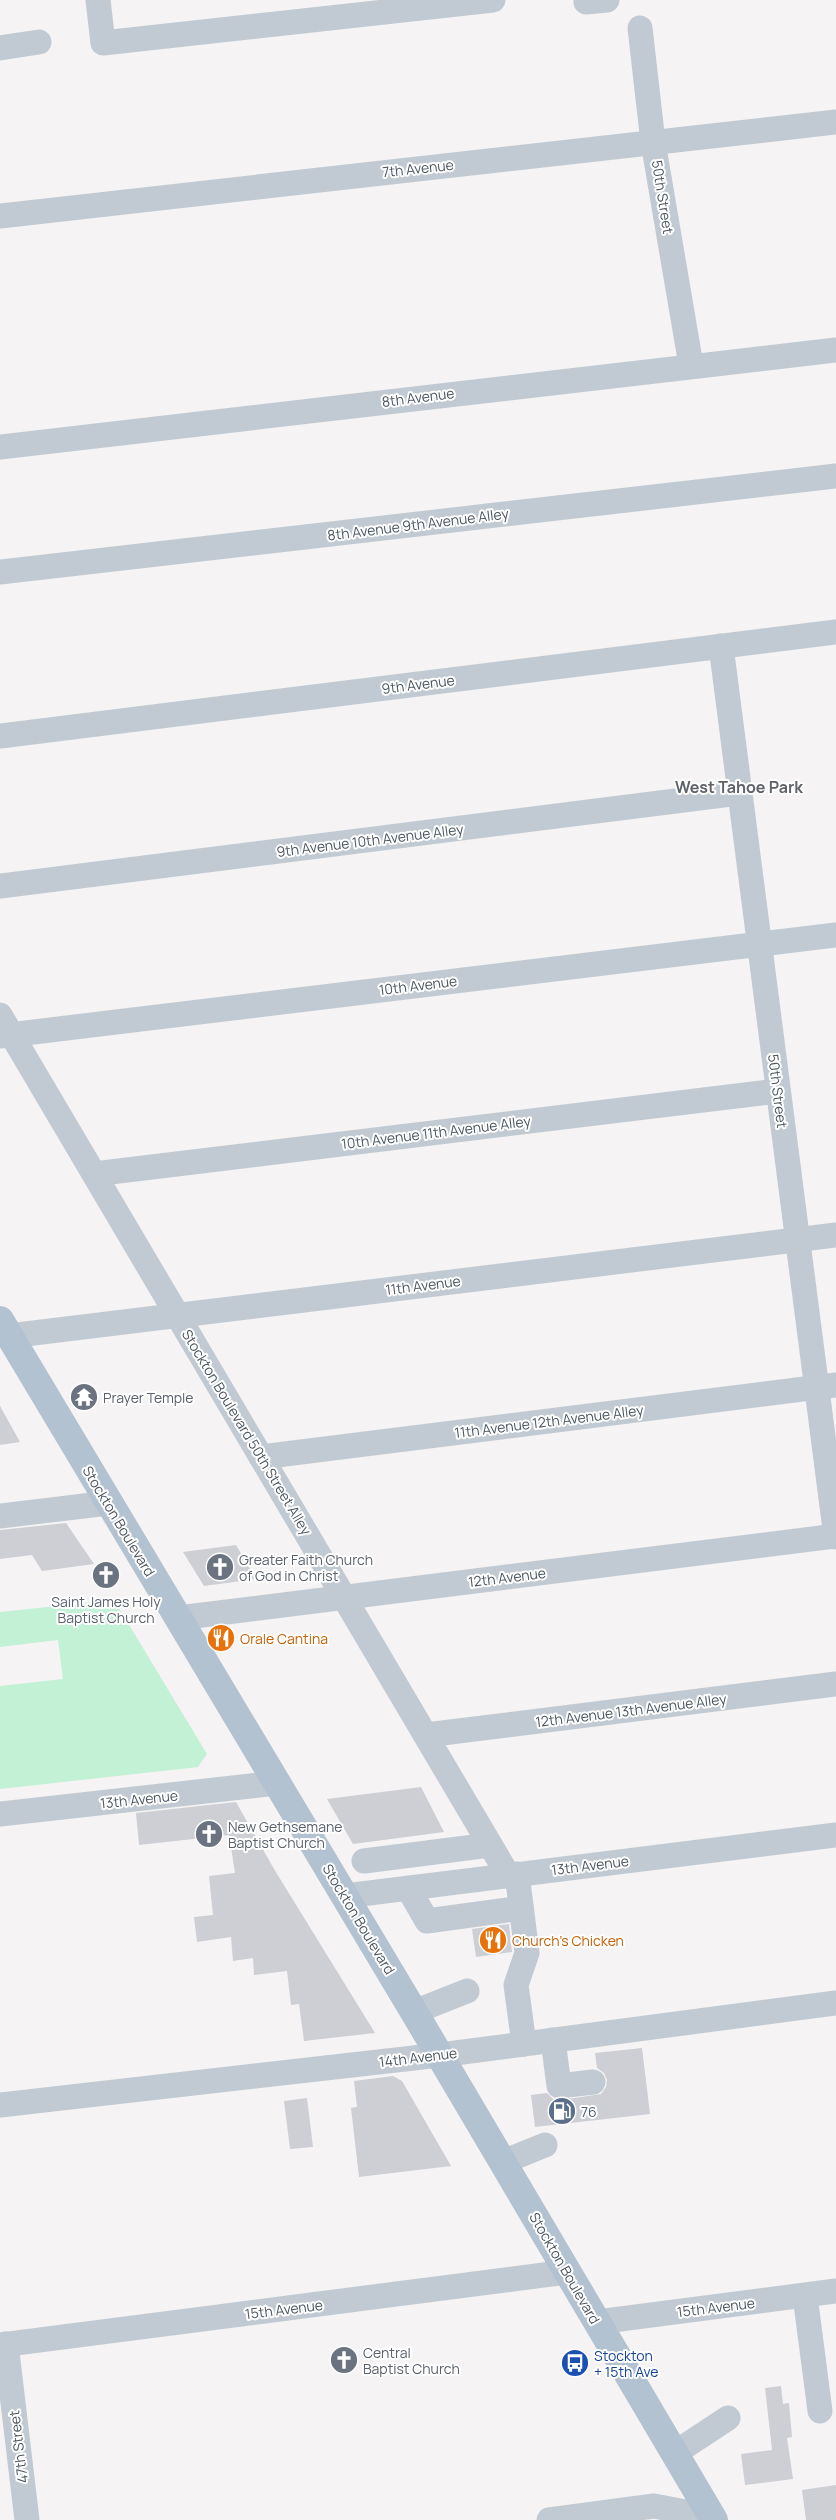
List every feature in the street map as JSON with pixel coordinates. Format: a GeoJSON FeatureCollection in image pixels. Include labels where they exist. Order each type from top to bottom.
{"type":"FeatureCollection","features":[{"type":"Feature","properties":{"kind":"main road","name":"Stockton Boulevard"},"geometry":{"type":"LineString","coordinates":[[5,1328],[440,2055],[713,2518]]}},
{"type":"Feature","properties":{"kind":"street"},"geometry":{"type":"LineString","coordinates":[[98,0],[103,43],[297,11],[492,0]]}},
{"type":"Feature","properties":{"kind":"street"},"geometry":{"type":"LineString","coordinates":[[586,0],[586,2],[607,0]]}},
{"type":"Feature","properties":{"kind":"street","name":"50th Street"},"geometry":{"type":"LineString","coordinates":[[640,28],[654,142],[691,365]]}},
{"type":"Feature","properties":{"kind":"street"},"geometry":{"type":"LineString","coordinates":[[0,48],[39,42]]}},
{"type":"Feature","properties":{"kind":"street","name":"7th Avenue"},"geometry":{"type":"LineString","coordinates":[[0,216],[836,122]]}},
{"type":"Feature","properties":{"kind":"street","name":"8th Avenue"},"geometry":{"type":"LineString","coordinates":[[0,447],[691,365],[836,350]]}},
{"type":"Feature","properties":{"kind":"street","name":"8th Avenue 9th Avenue Alley"},"geometry":{"type":"LineString","coordinates":[[0,572],[836,476]]}},
{"type":"Feature","properties":{"kind":"street","name":"9th Avenue"},"geometry":{"type":"LineString","coordinates":[[0,736],[836,632]]}},
{"type":"Feature","properties":{"kind":"street","name":"50th Street"},"geometry":{"type":"LineString","coordinates":[[720,646],[797,1239],[826,1386],[836,1537]]}},
{"type":"Feature","properties":{"kind":"street","name":"9th Avenue 10th Avenue Alley"},"geometry":{"type":"LineString","coordinates":[[0,886],[739,793]]}},
{"type":"Feature","properties":{"kind":"street","name":"10th Avenue"},"geometry":{"type":"LineString","coordinates":[[4,1028],[836,935]]}},
{"type":"Feature","properties":{"kind":"street","name":"Stockton Boulevard 50th Street Alley"},"geometry":{"type":"LineString","coordinates":[[4,1028],[94,1174],[490,1845],[513,1874]]}},
{"type":"Feature","properties":{"kind":"street","name":"10th Avenue 11th Avenue Alley"},"geometry":{"type":"LineString","coordinates":[[94,1174],[778,1092]]}},
{"type":"Feature","properties":{"kind":"street","name":"11th Avenue"},"geometry":{"type":"LineString","coordinates":[[5,1328],[178,1316],[836,1234]]}},
{"type":"Feature","properties":{"kind":"street","name":"11th Avenue 12th Avenue Alley"},"geometry":{"type":"LineString","coordinates":[[261,1457],[826,1386]]}},
{"type":"Feature","properties":{"kind":"street"},"geometry":{"type":"LineString","coordinates":[[0,1516],[110,1503]]}},
{"type":"Feature","properties":{"kind":"street","name":"12th Avenue"},"geometry":{"type":"LineString","coordinates":[[178,1618],[836,1537]]}},
{"type":"Feature","properties":{"kind":"street","name":"12th Avenue 13th Avenue Alley"},"geometry":{"type":"LineString","coordinates":[[426,1735],[836,1684]]}},
{"type":"Feature","properties":{"kind":"street","name":"13th Avenue"},"geometry":{"type":"LineString","coordinates":[[0,1814],[277,1783]]}},
{"type":"Feature","properties":{"kind":"street","name":"13th Avenue"},"geometry":{"type":"LineString","coordinates":[[345,1896],[836,1834]]}},
{"type":"Feature","properties":{"kind":"street"},"geometry":{"type":"LineString","coordinates":[[364,1861],[490,1845]]}},
{"type":"Feature","properties":{"kind":"street"},"geometry":{"type":"LineString","coordinates":[[513,1874],[521,1908],[527,1953],[516,1985],[524,2044]]}},
{"type":"Feature","properties":{"kind":"street"},"geometry":{"type":"LineString","coordinates":[[408,1888],[426,1921],[521,1908]]}},
{"type":"Feature","properties":{"kind":"street"},"geometry":{"type":"LineString","coordinates":[[414,2012],[467,1990]]}},
{"type":"Feature","properties":{"kind":"street","name":"14th Avenue"},"geometry":{"type":"LineString","coordinates":[[0,2104],[440,2055],[836,2003]]}},
{"type":"Feature","properties":{"kind":"street"},"geometry":{"type":"LineString","coordinates":[[553,2040],[559,2086],[593,2082]]}},
{"type":"Feature","properties":{"kind":"street"},"geometry":{"type":"LineString","coordinates":[[503,2162],[545,2145]]}},
{"type":"Feature","properties":{"kind":"street","name":"15th Avenue"},"geometry":{"type":"LineString","coordinates":[[3,2344],[567,2272]]}},
{"type":"Feature","properties":{"kind":"street","name":"15th Avenue"},"geometry":{"type":"LineString","coordinates":[[597,2322],[836,2292]]}},
{"type":"Feature","properties":{"kind":"street"},"geometry":{"type":"LineString","coordinates":[[805,2296],[820,2411]]}},
{"type":"Feature","properties":{"kind":"street","name":"47th Street"},"geometry":{"type":"LineString","coordinates":[[3,2344],[27,2520]]}},
{"type":"Feature","properties":{"kind":"street"},"geometry":{"type":"LineString","coordinates":[[674,2453],[728,2418]]}},
{"type":"Feature","properties":{"kind":"street"},"geometry":{"type":"LineString","coordinates":[[549,2520],[654,2506],[713,2518]]}},
{"type":"Feature","properties":{"kind":"green space"},"geometry":{"type":"Polygon","coordinates":[[[114,1600],[207,1754],[198,1767],[0,1789],[0,1686],[63,1679],[58,1640],[0,1647],[0,1612],[114,1600]]]}},
{"type":"Feature","properties":{"kind":"building"},"geometry":{"type":"Polygon","coordinates":[[[0,1406],[20,1442],[0,1445],[0,1406]]]}},
{"type":"Feature","properties":{"kind":"building"},"geometry":{"type":"Polygon","coordinates":[[[66,1523],[94,1564],[42,1571],[32,1555],[0,1559],[0,1530],[66,1523]]]}},
{"type":"Feature","properties":{"kind":"building"},"geometry":{"type":"Polygon","coordinates":[[[236,1545],[256,1579],[204,1586],[183,1552],[236,1545]]]}},
{"type":"Feature","properties":{"kind":"building"},"geometry":{"type":"Polygon","coordinates":[[[421,1787],[444,1832],[353,1844],[327,1799],[421,1787]]]}},
{"type":"Feature","properties":{"kind":"building"},"geometry":{"type":"Polygon","coordinates":[[[236,1802],[274,1869],[375,2033],[304,2041],[299,2004],[291,2005],[287,1971],[254,1975],[253,1958],[233,1961],[231,1937],[197,1942],[194,1917],[213,1915],[209,1876],[235,1873],[229,1835],[139,1845],[136,1813],[236,1802]]]}},
{"type":"Feature","properties":{"kind":"building"},"geometry":{"type":"Polygon","coordinates":[[[509,1924],[512,1952],[476,1957],[472,1929],[509,1924]]]}},
{"type":"Feature","properties":{"kind":"building"},"geometry":{"type":"Polygon","coordinates":[[[642,2048],[650,2114],[535,2127],[531,2095],[547,2093],[553,2099],[561,2100],[601,2094],[606,2087],[607,2080],[604,2073],[597,2068],[595,2053],[642,2048]]]}},
{"type":"Feature","properties":{"kind":"building"},"geometry":{"type":"Polygon","coordinates":[[[393,2076],[402,2081],[451,2166],[359,2177],[351,2108],[357,2107],[354,2081],[393,2076]]]}},
{"type":"Feature","properties":{"kind":"building"},"geometry":{"type":"Polygon","coordinates":[[[307,2098],[313,2147],[290,2149],[284,2101],[307,2098]]]}},
{"type":"Feature","properties":{"kind":"building"},"geometry":{"type":"Polygon","coordinates":[[[781,2386],[783,2404],[789,2403],[792,2437],[787,2438],[793,2479],[745,2485],[741,2454],[772,2450],[765,2388],[781,2386]]]}},
{"type":"Feature","properties":{"kind":"building"},"geometry":{"type":"Polygon","coordinates":[[[836,2485],[836,2520],[806,2520],[802,2490],[836,2485]]]}},
{"type":"Feature","properties":{"kind":"place","name":"Prayer Temple"},"geometry":{"type":"Point","coordinates":[84,1397]}},
{"type":"Feature","properties":{"kind":"place","name":"Greater Faith Church of God in Christ"},"geometry":{"type":"Point","coordinates":[220,1567]}},
{"type":"Feature","properties":{"kind":"place","name":"Saint James Holy Baptist Church"},"geometry":{"type":"Point","coordinates":[106,1575]}},
{"type":"Feature","properties":{"kind":"place","name":"Orale Cantina"},"geometry":{"type":"Point","coordinates":[221,1638]}},
{"type":"Feature","properties":{"kind":"place","name":"New Gethsemane Baptist Church"},"geometry":{"type":"Point","coordinates":[209,1834]}},
{"type":"Feature","properties":{"kind":"place","name":"Church's Chicken"},"geometry":{"type":"Point","coordinates":[493,1940]}},
{"type":"Feature","properties":{"kind":"place","name":"76"},"geometry":{"type":"Point","coordinates":[562,2111]}},
{"type":"Feature","properties":{"kind":"place","name":"Central Baptist Church"},"geometry":{"type":"Point","coordinates":[344,2360]}},
{"type":"Feature","properties":{"kind":"place","name":"Stockton + 15th Ave"},"geometry":{"type":"Point","coordinates":[575,2363]}},
{"type":"Feature","properties":{"kind":"district","name":"West Tahoe Park"},"geometry":{"type":"Point","coordinates":[739,787]}}]}
